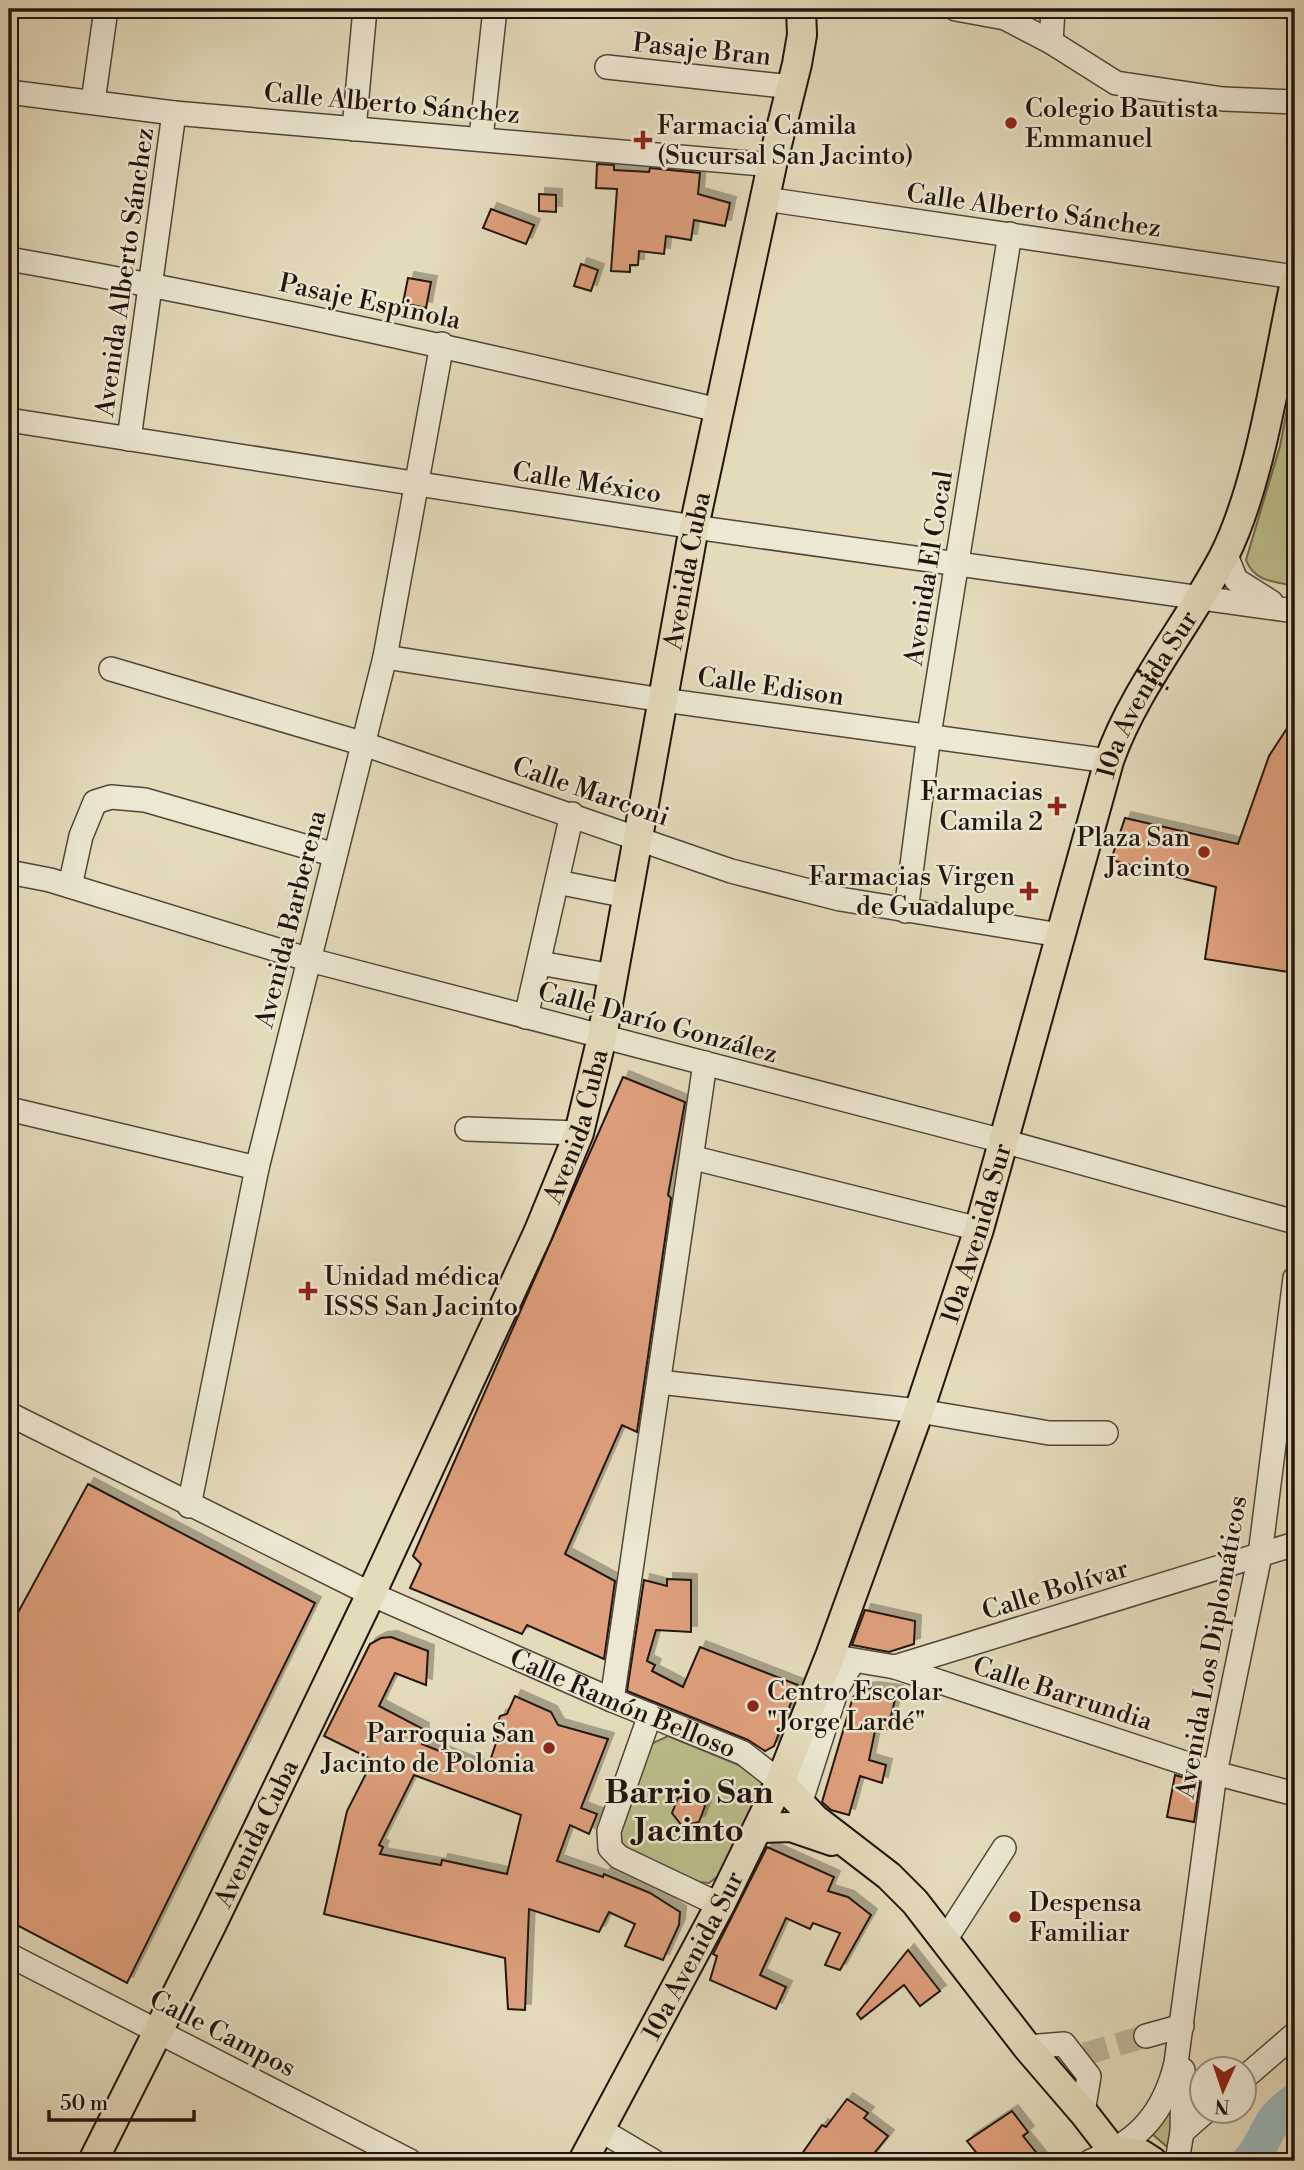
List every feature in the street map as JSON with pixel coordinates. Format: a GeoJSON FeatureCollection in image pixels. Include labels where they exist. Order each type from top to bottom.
{"type":"FeatureCollection","features":[{"type":"Feature","properties":{"kind":"main road","name":"Avenida Cuba"},"geometry":{"type":"LineString","coordinates":[[93,2161],[371,1594],[538,1233],[579,1133],[602,1037],[694,527],[772,165],[792,87],[802,36],[801,9]]}},
{"type":"Feature","properties":{"kind":"main road","name":"10a Avenida Sur"},"geometry":{"type":"LineString","coordinates":[[583,2161],[720,1905],[841,1658],[979,1229],[1109,761],[1124,726],[1225,553],[1258,450],[1295,279]]}},
{"type":"Feature","properties":{"kind":"main road","name":"Calle Ramón Belloso"},"geometry":{"type":"LineString","coordinates":[[780,1782],[800,1804],[889,1876],[915,1902],[1027,2047],[1083,2112],[1106,2158]]}},
{"type":"Feature","properties":{"kind":"main road"},"geometry":{"type":"LineString","coordinates":[[758,1828],[791,1827],[808,1830],[856,1852]]}},
{"type":"Feature","properties":{"kind":"main road"},"geometry":{"type":"LineString","coordinates":[[1106,2158],[1141,2154],[1152,2161]]}},
{"type":"Feature","properties":{"kind":"street"},"geometry":{"type":"LineString","coordinates":[[93,102],[106,9]]}},
{"type":"Feature","properties":{"kind":"street"},"geometry":{"type":"LineString","coordinates":[[354,129],[365,9]]}},
{"type":"Feature","properties":{"kind":"street"},"geometry":{"type":"LineString","coordinates":[[481,138],[495,9]]}},
{"type":"Feature","properties":{"kind":"street"},"geometry":{"type":"LineString","coordinates":[[956,9],[1005,18],[1051,42],[1089,69],[1116,83],[1223,99],[1295,102]]}},
{"type":"Feature","properties":{"kind":"street"},"geometry":{"type":"LineString","coordinates":[[1051,42],[1053,9]]}},
{"type":"Feature","properties":{"kind":"street","name":"Pasaje Bran"},"geometry":{"type":"LineString","coordinates":[[607,66],[792,87]]}},
{"type":"Feature","properties":{"kind":"street","name":"Calle Alberto Sánchez"},"geometry":{"type":"LineString","coordinates":[[9,92],[174,113],[772,165]]}},
{"type":"Feature","properties":{"kind":"street","name":"Avenida Alberto Sánchez"},"geometry":{"type":"LineString","coordinates":[[130,439],[153,285],[174,113]]}},
{"type":"Feature","properties":{"kind":"street","name":"Calle Alberto Sánchez"},"geometry":{"type":"LineString","coordinates":[[765,199],[1295,279]]}},
{"type":"Feature","properties":{"kind":"street","name":"Avenida El Cocal"},"geometry":{"type":"LineString","coordinates":[[906,911],[929,735],[1010,234]]}},
{"type":"Feature","properties":{"kind":"street","name":"Pasaje Espinola"},"geometry":{"type":"LineString","coordinates":[[9,259],[153,285],[442,344],[718,410]]}},
{"type":"Feature","properties":{"kind":"street","name":"Avenida Barberena"},"geometry":{"type":"LineString","coordinates":[[190,1506],[257,1168],[361,743],[385,657],[442,344]]}},
{"type":"Feature","properties":{"kind":"street","name":"Calle México"},"geometry":{"type":"LineString","coordinates":[[9,420],[694,527],[1291,610]]}},
{"type":"Feature","properties":{"kind":"street"},"geometry":{"type":"LineString","coordinates":[[1225,553],[1236,580],[1250,592],[1291,610]]}},
{"type":"Feature","properties":{"kind":"street","name":"Calle Edison"},"geometry":{"type":"LineString","coordinates":[[385,657],[663,700],[1109,761]]}},
{"type":"Feature","properties":{"kind":"street","name":"Calle Marconi"},"geometry":{"type":"LineString","coordinates":[[111,669],[361,743],[638,836],[732,871],[840,899],[1060,935]]}},
{"type":"Feature","properties":{"kind":"street"},"geometry":{"type":"LineString","coordinates":[[70,886],[81,836],[95,802],[111,797],[145,800],[335,855]]}},
{"type":"Feature","properties":{"kind":"street"},"geometry":{"type":"LineString","coordinates":[[526,1017],[572,814]]}},
{"type":"Feature","properties":{"kind":"street","name":"Calle Darío González"},"geometry":{"type":"LineString","coordinates":[[9,872],[70,886],[310,960],[1003,1141],[1295,1222]]}},
{"type":"Feature","properties":{"kind":"street"},"geometry":{"type":"LineString","coordinates":[[557,882],[627,896]]}},
{"type":"Feature","properties":{"kind":"street"},"geometry":{"type":"LineString","coordinates":[[539,963],[613,976]]}},
{"type":"Feature","properties":{"kind":"street"},"geometry":{"type":"LineString","coordinates":[[611,1700],[694,1158],[705,1063]]}},
{"type":"Feature","properties":{"kind":"street"},"geometry":{"type":"LineString","coordinates":[[9,1109],[257,1168]]}},
{"type":"Feature","properties":{"kind":"street"},"geometry":{"type":"LineString","coordinates":[[467,1129],[579,1133]]}},
{"type":"Feature","properties":{"kind":"street"},"geometry":{"type":"LineString","coordinates":[[694,1158],[979,1229]]}},
{"type":"Feature","properties":{"kind":"street","name":"Avenida Los Diplomáticos"},"geometry":{"type":"LineString","coordinates":[[1106,2158],[1149,2123],[1163,2103],[1174,2073],[1215,1773],[1260,1555],[1295,1278]]}},
{"type":"Feature","properties":{"kind":"street"},"geometry":{"type":"LineString","coordinates":[[659,1382],[919,1411],[1049,1433],[1106,1433]]}},
{"type":"Feature","properties":{"kind":"street","name":"Calle Ramón Belloso"},"geometry":{"type":"LineString","coordinates":[[9,1414],[371,1594],[611,1700],[743,1753],[762,1765],[780,1782]]}},
{"type":"Feature","properties":{"kind":"street","name":"Calle Bolívar"},"geometry":{"type":"LineString","coordinates":[[841,1658],[895,1667],[1295,1544]]}},
{"type":"Feature","properties":{"kind":"street","name":"10a Avenida Sur"},"geometry":{"type":"LineString","coordinates":[[800,1804],[836,1689],[841,1658]]}},
{"type":"Feature","properties":{"kind":"street","name":"Calle Barrundia"},"geometry":{"type":"LineString","coordinates":[[895,1667],[1215,1773],[1295,1794]]}},
{"type":"Feature","properties":{"kind":"street"},"geometry":{"type":"LineString","coordinates":[[650,1716],[609,1831],[610,1848],[619,1857],[720,1905]]}},
{"type":"Feature","properties":{"kind":"street"},"geometry":{"type":"LineString","coordinates":[[945,1940],[1004,1848]]}},
{"type":"Feature","properties":{"kind":"street","name":"Calle Campos"},"geometry":{"type":"LineString","coordinates":[[9,1955],[410,2161]]}},
{"type":"Feature","properties":{"kind":"street"},"geometry":{"type":"LineString","coordinates":[[1146,2036],[1182,2026]]}},
{"type":"Feature","properties":{"kind":"street","name":"Avenida Los Diplomáticos"},"geometry":{"type":"LineString","coordinates":[[1177,2161],[1182,2132],[1182,2026]]}},
{"type":"Feature","properties":{"kind":"street"},"geometry":{"type":"LineString","coordinates":[[1258,2066],[1295,2034]]}},
{"type":"Feature","properties":{"kind":"street"},"geometry":{"type":"LineString","coordinates":[[1027,2047],[1064,2045],[1079,2055],[1088,2076],[1083,2112]]}},
{"type":"Feature","properties":{"kind":"street"},"geometry":{"type":"LineString","coordinates":[[1182,2132],[1191,2124]]}},
{"type":"Feature","properties":{"kind":"street"},"geometry":{"type":"LineString","coordinates":[[599,2129],[653,2161]]}},
{"type":"Feature","properties":{"kind":"path"},"geometry":{"type":"LineString","coordinates":[[1136,670],[1168,689]]}},
{"type":"Feature","properties":{"kind":"green space"},"geometry":{"type":"Polygon","coordinates":[[[1295,368],[1295,586],[1260,577],[1246,560],[1280,446],[1295,368]]]}},
{"type":"Feature","properties":{"kind":"green space"},"geometry":{"type":"Polygon","coordinates":[[[668,1736],[751,1770],[762,1782],[760,1793],[718,1876],[709,1883],[698,1882],[621,1846],[618,1835],[651,1744],[668,1736]]]}},
{"type":"Feature","properties":{"kind":"green space"},"geometry":{"type":"Polygon","coordinates":[[[1172,2105],[1172,2151],[1151,2133],[1172,2105]]]}},
{"type":"Feature","properties":{"kind":"building"},"geometry":{"type":"Polygon","coordinates":[[[597,164],[614,165],[614,170],[649,172],[650,168],[700,173],[698,194],[730,203],[725,226],[694,220],[691,240],[666,236],[664,254],[639,251],[638,265],[630,265],[630,272],[611,271],[617,189],[596,188],[597,164]]]}},
{"type":"Feature","properties":{"kind":"building"},"geometry":{"type":"Polygon","coordinates":[[[539,194],[556,195],[556,212],[539,211],[539,194]]]}},
{"type":"Feature","properties":{"kind":"building"},"geometry":{"type":"Polygon","coordinates":[[[491,209],[534,225],[526,244],[483,228],[491,209]]]}},
{"type":"Feature","properties":{"kind":"building"},"geometry":{"type":"Polygon","coordinates":[[[581,264],[598,270],[591,291],[574,286],[581,264]]]}},
{"type":"Feature","properties":{"kind":"building"},"geometry":{"type":"Polygon","coordinates":[[[408,278],[431,282],[426,308],[403,303],[408,278]]]}},
{"type":"Feature","properties":{"kind":"building","name":"Plaza San Jacinto"},"geometry":{"type":"Polygon","coordinates":[[[1295,716],[1295,973],[1205,959],[1216,887],[1111,860],[1125,818],[1238,844],[1269,756],[1295,716]]]}},
{"type":"Feature","properties":{"kind":"building"},"geometry":{"type":"Polygon","coordinates":[[[623,1077],[685,1102],[668,1195],[671,1198],[637,1432],[622,1425],[565,1554],[615,1581],[604,1659],[527,1625],[522,1634],[410,1588],[421,1564],[413,1556],[623,1077]]]}},
{"type":"Feature","properties":{"kind":"building"},"geometry":{"type":"Polygon","coordinates":[[[88,1484],[315,1603],[127,1983],[9,1921],[9,1629],[88,1484]]]}},
{"type":"Feature","properties":{"kind":"building"},"geometry":{"type":"Polygon","coordinates":[[[667,1579],[691,1580],[691,1632],[656,1630],[647,1661],[655,1665],[652,1671],[683,1687],[700,1647],[798,1685],[774,1746],[765,1751],[748,1740],[627,1691],[644,1580],[667,1586],[667,1579]]]}},
{"type":"Feature","properties":{"kind":"building"},"geometry":{"type":"Polygon","coordinates":[[[865,1610],[915,1621],[914,1644],[889,1652],[852,1645],[865,1610]]]}},
{"type":"Feature","properties":{"kind":"building"},"geometry":{"type":"Polygon","coordinates":[[[391,1637],[428,1651],[426,1685],[395,1673],[379,1706],[423,1729],[422,1744],[487,1770],[498,1737],[495,1731],[500,1716],[507,1714],[515,1696],[551,1712],[558,1725],[608,1739],[581,1808],[597,1814],[589,1834],[570,1825],[557,1861],[603,1877],[604,1874],[650,1893],[680,1912],[679,1925],[663,1960],[625,1946],[635,1924],[609,1912],[599,1932],[529,1909],[525,2010],[508,2009],[505,1958],[324,1914],[347,1811],[373,1760],[324,1736],[370,1644],[381,1638],[391,1637]],[[414,1775],[379,1845],[383,1847],[380,1854],[441,1865],[442,1860],[507,1874],[521,1815],[414,1775]]]}},
{"type":"Feature","properties":{"kind":"building"},"geometry":{"type":"Polygon","coordinates":[[[863,1689],[897,1691],[888,1729],[876,1726],[869,1760],[886,1765],[882,1783],[860,1776],[849,1815],[831,1810],[822,1802],[853,1697],[863,1689]]]}},
{"type":"Feature","properties":{"kind":"building"},"geometry":{"type":"Polygon","coordinates":[[[1175,1775],[1200,1783],[1194,1822],[1167,1817],[1175,1775]]]}},
{"type":"Feature","properties":{"kind":"building"},"geometry":{"type":"Polygon","coordinates":[[[694,1795],[705,1806],[699,1822],[682,1826],[672,1813],[678,1798],[694,1795]]]}},
{"type":"Feature","properties":{"kind":"building"},"geometry":{"type":"Polygon","coordinates":[[[767,1847],[834,1877],[828,1891],[848,1897],[871,1915],[840,1970],[825,1965],[840,1933],[813,1923],[810,1929],[786,1918],[760,1975],[786,1987],[776,2009],[710,1980],[717,1956],[713,1954],[767,1847]]]}},
{"type":"Feature","properties":{"kind":"building"},"geometry":{"type":"Polygon","coordinates":[[[908,1950],[940,1991],[920,2006],[904,1985],[861,2019],[857,2014],[908,1950]]]}},
{"type":"Feature","properties":{"kind":"building"},"geometry":{"type":"Polygon","coordinates":[[[847,2099],[868,2113],[864,2118],[888,2136],[868,2161],[797,2161],[822,2125],[826,2127],[847,2099]]]}},
{"type":"Feature","properties":{"kind":"building"},"geometry":{"type":"Polygon","coordinates":[[[1012,2111],[1028,2132],[1023,2136],[1043,2161],[983,2161],[967,2141],[1012,2111]]]}},
{"type":"Feature","properties":{"kind":"waterway"},"geometry":{"type":"LineString","coordinates":[[1249,2161],[1272,2123],[1295,2101]]}},
{"type":"Feature","properties":{"kind":"tunnel"},"geometry":{"type":"LineString","coordinates":[[1085,2054],[1146,2036]]}},
{"type":"Feature","properties":{"kind":"place","name":"Colegio Bautista Emmanuel"},"geometry":{"type":"Point","coordinates":[1011,123]}},
{"type":"Feature","properties":{"kind":"place","name":"Farmacia Camila (Sucursal San Jacinto)"},"geometry":{"type":"Point","coordinates":[643,140]}},
{"type":"Feature","properties":{"kind":"place","name":"Farmacias Camila 2"},"geometry":{"type":"Point","coordinates":[1057,806]}},
{"type":"Feature","properties":{"kind":"place","name":"Plaza San Jacinto"},"geometry":{"type":"Point","coordinates":[1204,852]}},
{"type":"Feature","properties":{"kind":"place","name":"Farmacias Virgen de Guadalupe"},"geometry":{"type":"Point","coordinates":[1029,891]}},
{"type":"Feature","properties":{"kind":"place","name":"Unidad médica ISSS San Jacinto"},"geometry":{"type":"Point","coordinates":[308,1291]}},
{"type":"Feature","properties":{"kind":"place","name":"Centro Escolar \"Jorge Lardé\""},"geometry":{"type":"Point","coordinates":[753,1706]}},
{"type":"Feature","properties":{"kind":"place","name":"Parroquia San Jacinto de Polonia"},"geometry":{"type":"Point","coordinates":[549,1748]}},
{"type":"Feature","properties":{"kind":"place","name":"Despensa Familiar"},"geometry":{"type":"Point","coordinates":[1015,1917]}},
{"type":"Feature","properties":{"kind":"district","name":"Barrio San Jacinto"},"geometry":{"type":"Point","coordinates":[689,1810]}}]}
